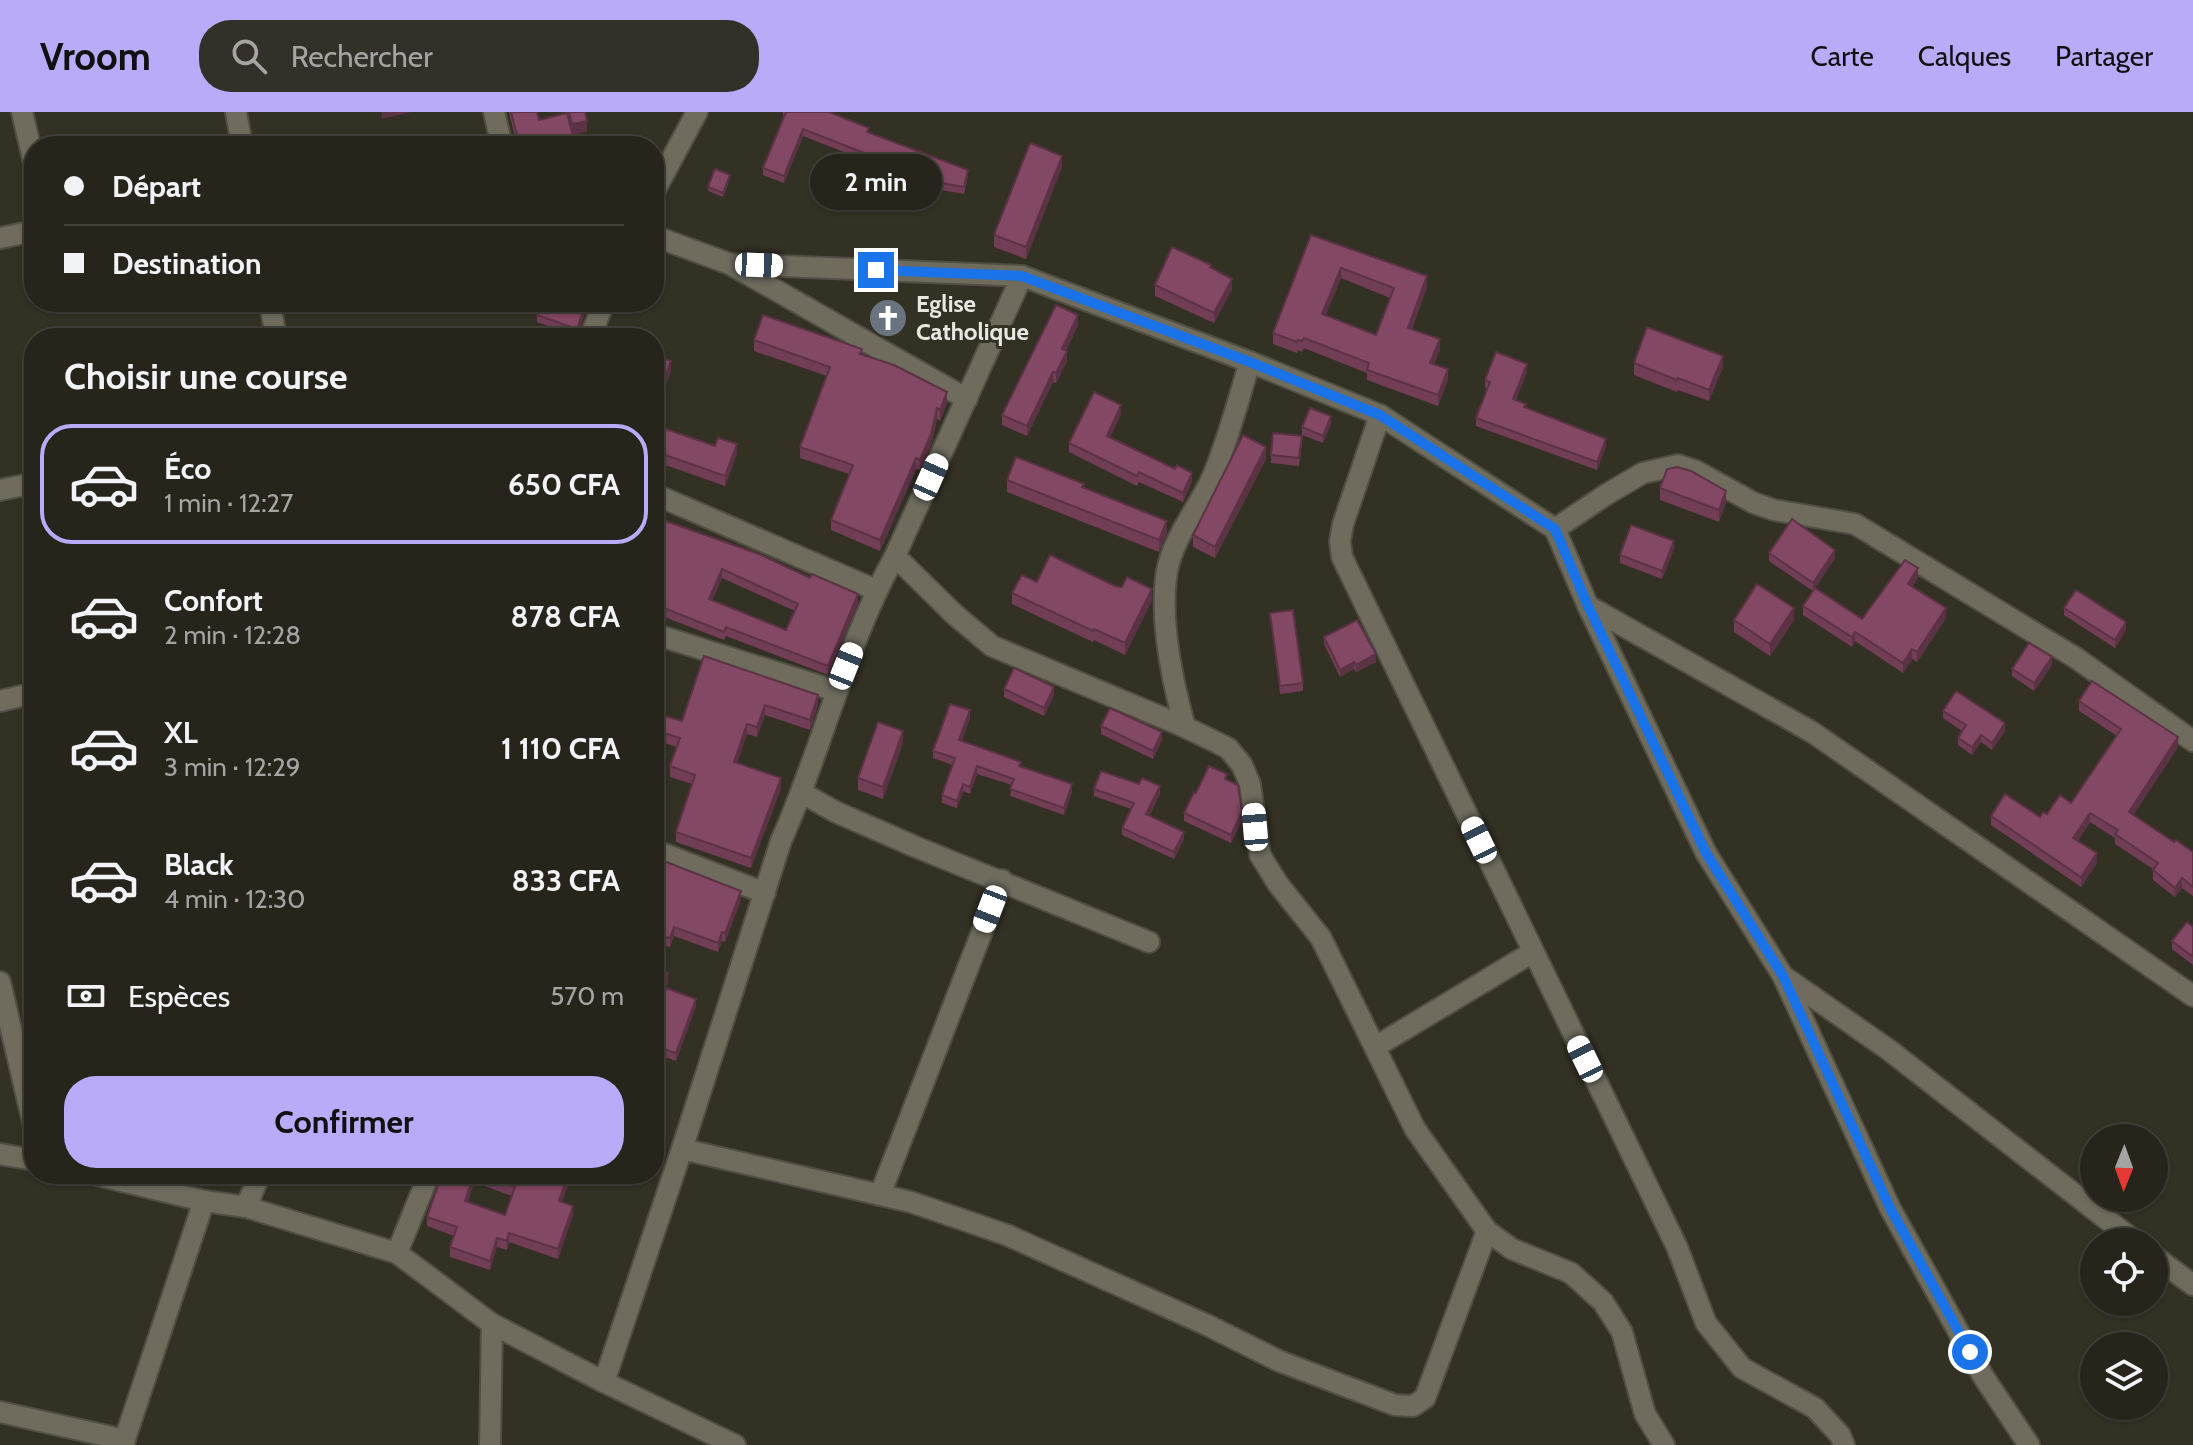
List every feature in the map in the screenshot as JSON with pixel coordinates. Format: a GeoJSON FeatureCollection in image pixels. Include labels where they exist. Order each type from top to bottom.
{"type":"FeatureCollection","features":[{"type":"Feature","properties":{"kind":"street"},"geometry":{"type":"LineString","coordinates":[[22,112],[28,136]]}},
{"type":"Feature","properties":{"kind":"street"},"geometry":{"type":"LineString","coordinates":[[236,112],[240,136]]}},
{"type":"Feature","properties":{"kind":"street"},"geometry":{"type":"LineString","coordinates":[[494,112],[500,136]]}},
{"type":"Feature","properties":{"kind":"street"},"geometry":{"type":"LineString","coordinates":[[664,173],[697,112]]}},
{"type":"Feature","properties":{"kind":"street"},"geometry":{"type":"LineString","coordinates":[[0,238],[24,233]]}},
{"type":"Feature","properties":{"kind":"street"},"geometry":{"type":"LineString","coordinates":[[664,240],[730,264],[967,399]]}},
{"type":"Feature","properties":{"kind":"street"},"geometry":{"type":"LineString","coordinates":[[730,264],[1022,276],[1380,415],[1555,529],[1588,606],[1706,853],[1783,976],[1890,1208],[1983,1376],[2029,1445]]}},
{"type":"Feature","properties":{"kind":"street"},"geometry":{"type":"LineString","coordinates":[[604,1382],[781,841],[802,793],[836,691],[876,590],[895,556],[1022,276]]}},
{"type":"Feature","properties":{"kind":"street"},"geometry":{"type":"LineString","coordinates":[[1185,727],[1173,685],[1165,620],[1167,570],[1177,540],[1213,475],[1250,362]]}},
{"type":"Feature","properties":{"kind":"street"},"geometry":{"type":"LineString","coordinates":[[1380,415],[1343,524],[1340,541],[1342,557],[1677,1247],[1706,1323],[1742,1368],[1815,1408],[1840,1435],[1844,1445]]}},
{"type":"Feature","properties":{"kind":"street"},"geometry":{"type":"LineString","coordinates":[[1555,529],[1643,473],[1678,465],[1774,510],[1855,524],[2076,658],[2193,741]]}},
{"type":"Feature","properties":{"kind":"street"},"geometry":{"type":"LineString","coordinates":[[0,490],[24,485]]}},
{"type":"Feature","properties":{"kind":"street"},"geometry":{"type":"LineString","coordinates":[[664,498],[876,590]]}},
{"type":"Feature","properties":{"kind":"street"},"geometry":{"type":"LineString","coordinates":[[895,556],[992,646],[1228,748],[1242,765],[1250,784],[1260,855],[1278,884],[1321,938],[1415,1129],[1487,1231],[1512,1249],[1571,1273],[1603,1302],[1622,1332],[1645,1414],[1664,1445]]}},
{"type":"Feature","properties":{"kind":"street"},"geometry":{"type":"LineString","coordinates":[[1588,606],[1812,732],[2193,996]]}},
{"type":"Feature","properties":{"kind":"street"},"geometry":{"type":"LineString","coordinates":[[664,637],[836,691]]}},
{"type":"Feature","properties":{"kind":"street"},"geometry":{"type":"LineString","coordinates":[[0,701],[24,695]]}},
{"type":"Feature","properties":{"kind":"street"},"geometry":{"type":"LineString","coordinates":[[802,793],[836,812],[1149,942]]}},
{"type":"Feature","properties":{"kind":"street"},"geometry":{"type":"LineString","coordinates":[[664,854],[765,893]]}},
{"type":"Feature","properties":{"kind":"street"},"geometry":{"type":"LineString","coordinates":[[880,1195],[1002,880]]}},
{"type":"Feature","properties":{"kind":"street"},"geometry":{"type":"LineString","coordinates":[[1375,1047],[1533,952]]}},
{"type":"Feature","properties":{"kind":"street"},"geometry":{"type":"LineString","coordinates":[[1783,976],[1889,1050],[2118,1228]]}},
{"type":"Feature","properties":{"kind":"street"},"geometry":{"type":"LineString","coordinates":[[0,982],[24,1084]]}},
{"type":"Feature","properties":{"kind":"street"},"geometry":{"type":"LineString","coordinates":[[682,1149],[911,1202],[1007,1235],[1207,1325],[1279,1361],[1404,1406],[1413,1406],[1425,1398],[1487,1231]]}},
{"type":"Feature","properties":{"kind":"street"},"geometry":{"type":"LineString","coordinates":[[0,1154],[24,1158]]}},
{"type":"Feature","properties":{"kind":"street"},"geometry":{"type":"LineString","coordinates":[[134,1184],[204,1201],[246,1207],[397,1253],[492,1324],[735,1445]]}},
{"type":"Feature","properties":{"kind":"street"},"geometry":{"type":"LineString","coordinates":[[246,1207],[256,1184]]}},
{"type":"Feature","properties":{"kind":"street"},"geometry":{"type":"LineString","coordinates":[[397,1253],[425,1184]]}},
{"type":"Feature","properties":{"kind":"street"},"geometry":{"type":"LineString","coordinates":[[0,1412],[124,1442],[204,1201]]}},
{"type":"Feature","properties":{"kind":"street"},"geometry":{"type":"LineString","coordinates":[[2168,1266],[2193,1285]]}},
{"type":"Feature","properties":{"kind":"street"},"geometry":{"type":"LineString","coordinates":[[490,1445],[492,1324]]}},
{"type":"Feature","properties":{"kind":"building"},"geometry":{"type":"Polygon","coordinates":[[[511,112],[537,112],[539,120],[567,113],[573,136],[517,136],[511,112]]]}},
{"type":"Feature","properties":{"kind":"building"},"geometry":{"type":"Polygon","coordinates":[[[569,112],[585,112],[587,121],[572,124],[569,112]]]}},
{"type":"Feature","properties":{"kind":"building"},"geometry":{"type":"Polygon","coordinates":[[[786,112],[829,112],[869,128],[867,132],[968,170],[964,187],[941,183],[803,129],[784,176],[763,168],[786,112]]]}},
{"type":"Feature","properties":{"kind":"building"},"geometry":{"type":"Polygon","coordinates":[[[1030,143],[1062,156],[1026,247],[994,235],[1030,143]]]}},
{"type":"Feature","properties":{"kind":"building"},"geometry":{"type":"Polygon","coordinates":[[[715,169],[730,175],[723,193],[708,187],[715,169]]]}},
{"type":"Feature","properties":{"kind":"building"},"geometry":{"type":"Polygon","coordinates":[[[1311,235],[1427,276],[1408,328],[1440,339],[1430,363],[1448,369],[1438,395],[1367,370],[1369,363],[1304,338],[1297,342],[1273,333],[1311,235]],[[1341,268],[1322,314],[1376,335],[1394,288],[1341,268]]]}},
{"type":"Feature","properties":{"kind":"building"},"geometry":{"type":"Polygon","coordinates":[[[1172,247],[1211,265],[1232,279],[1214,313],[1155,285],[1172,247]]]}},
{"type":"Feature","properties":{"kind":"building"},"geometry":{"type":"Polygon","coordinates":[[[1056,305],[1078,315],[1062,349],[1067,351],[1056,373],[1053,372],[1027,426],[1002,415],[1056,305]]]}},
{"type":"Feature","properties":{"kind":"building"},"geometry":{"type":"Polygon","coordinates":[[[538,312],[583,312],[577,328],[537,315],[538,312]]]}},
{"type":"Feature","properties":{"kind":"building"},"geometry":{"type":"Polygon","coordinates":[[[763,315],[862,349],[860,354],[894,365],[947,392],[940,410],[937,408],[920,460],[916,458],[880,540],[831,520],[853,465],[800,447],[830,367],[754,340],[763,315]]]}},
{"type":"Feature","properties":{"kind":"building"},"geometry":{"type":"Polygon","coordinates":[[[1647,327],[1723,356],[1709,390],[1634,363],[1647,327]]]}},
{"type":"Feature","properties":{"kind":"building"},"geometry":{"type":"Polygon","coordinates":[[[1496,352],[1527,364],[1513,399],[1526,404],[1524,407],[1606,439],[1597,462],[1476,418],[1490,382],[1485,380],[1496,352]]]}},
{"type":"Feature","properties":{"kind":"building"},"geometry":{"type":"Polygon","coordinates":[[[664,358],[671,361],[664,380],[664,358]]]}},
{"type":"Feature","properties":{"kind":"building"},"geometry":{"type":"Polygon","coordinates":[[[1094,392],[1121,405],[1107,436],[1175,469],[1177,465],[1192,473],[1183,493],[1139,472],[1137,476],[1069,443],[1094,392]]]}},
{"type":"Feature","properties":{"kind":"building"},"geometry":{"type":"Polygon","coordinates":[[[1310,408],[1331,416],[1323,436],[1302,427],[1310,408]]]}},
{"type":"Feature","properties":{"kind":"building"},"geometry":{"type":"Polygon","coordinates":[[[664,428],[715,446],[718,438],[737,444],[725,476],[664,455],[664,428]]]}},
{"type":"Feature","properties":{"kind":"building"},"geometry":{"type":"Polygon","coordinates":[[[1273,433],[1302,436],[1299,458],[1271,455],[1273,433]]]}},
{"type":"Feature","properties":{"kind":"building"},"geometry":{"type":"Polygon","coordinates":[[[1243,435],[1266,447],[1215,547],[1193,535],[1243,435]]]}},
{"type":"Feature","properties":{"kind":"building"},"geometry":{"type":"Polygon","coordinates":[[[1016,457],[1167,521],[1159,540],[1007,480],[1016,457]]]}},
{"type":"Feature","properties":{"kind":"building"},"geometry":{"type":"Polygon","coordinates":[[[1677,467],[1691,471],[1726,491],[1719,510],[1660,488],[1667,469],[1677,467]]]}},
{"type":"Feature","properties":{"kind":"building"},"geometry":{"type":"Polygon","coordinates":[[[1792,519],[1835,550],[1813,583],[1769,553],[1792,519]]]}},
{"type":"Feature","properties":{"kind":"building"},"geometry":{"type":"Polygon","coordinates":[[[664,521],[759,554],[810,578],[812,574],[858,594],[828,666],[726,627],[724,632],[664,608],[664,521]],[[722,569],[709,599],[786,630],[798,604],[722,569]]]}},
{"type":"Feature","properties":{"kind":"building"},"geometry":{"type":"Polygon","coordinates":[[[1631,525],[1674,541],[1662,571],[1620,555],[1631,525]]]}},
{"type":"Feature","properties":{"kind":"building"},"geometry":{"type":"Polygon","coordinates":[[[1050,555],[1115,586],[1122,587],[1127,577],[1152,589],[1125,643],[1012,593],[1022,575],[1037,582],[1050,555]]]}},
{"type":"Feature","properties":{"kind":"building"},"geometry":{"type":"Polygon","coordinates":[[[1905,560],[1918,568],[1908,584],[1946,608],[1917,652],[1912,649],[1903,663],[1855,632],[1852,637],[1803,606],[1815,588],[1862,619],[1905,560]]]}},
{"type":"Feature","properties":{"kind":"building"},"geometry":{"type":"Polygon","coordinates":[[[1757,584],[1794,608],[1770,644],[1734,620],[1757,584]]]}},
{"type":"Feature","properties":{"kind":"building"},"geometry":{"type":"Polygon","coordinates":[[[2076,590],[2126,622],[2115,640],[2064,608],[2076,590]]]}},
{"type":"Feature","properties":{"kind":"building"},"geometry":{"type":"Polygon","coordinates":[[[1293,610],[1303,683],[1280,686],[1270,613],[1293,610]]]}},
{"type":"Feature","properties":{"kind":"building"},"geometry":{"type":"Polygon","coordinates":[[[1357,620],[1376,654],[1340,670],[1324,637],[1357,620]]]}},
{"type":"Feature","properties":{"kind":"building"},"geometry":{"type":"Polygon","coordinates":[[[2029,643],[2052,657],[2034,683],[2012,669],[2029,643]]]}},
{"type":"Feature","properties":{"kind":"building"},"geometry":{"type":"Polygon","coordinates":[[[704,656],[818,695],[810,720],[765,705],[757,727],[747,724],[734,762],[781,778],[751,858],[676,832],[695,775],[670,766],[680,738],[664,733],[664,716],[682,721],[704,656]]]}},
{"type":"Feature","properties":{"kind":"building"},"geometry":{"type":"Polygon","coordinates":[[[1014,668],[1054,687],[1044,708],[1004,689],[1014,668]]]}},
{"type":"Feature","properties":{"kind":"building"},"geometry":{"type":"Polygon","coordinates":[[[2092,681],[2178,737],[2129,812],[2193,852],[2193,887],[2182,878],[2175,888],[2153,870],[2158,863],[2115,834],[2118,830],[2090,813],[2073,838],[2097,853],[2081,877],[1991,816],[2005,794],[2040,817],[2043,812],[2047,814],[2060,795],[2071,803],[2121,729],[2079,701],[2092,681]]]}},
{"type":"Feature","properties":{"kind":"building"},"geometry":{"type":"Polygon","coordinates":[[[1956,691],[2005,723],[1992,743],[1981,735],[1972,747],[1958,738],[1966,725],[1943,711],[1956,691]]]}},
{"type":"Feature","properties":{"kind":"building"},"geometry":{"type":"Polygon","coordinates":[[[950,704],[970,710],[959,740],[1021,762],[1019,766],[1072,784],[1064,808],[1010,789],[1014,779],[977,766],[970,787],[963,784],[957,801],[942,795],[955,758],[933,751],[950,704]]]}},
{"type":"Feature","properties":{"kind":"building"},"geometry":{"type":"Polygon","coordinates":[[[1110,708],[1162,732],[1153,751],[1101,726],[1110,708]]]}},
{"type":"Feature","properties":{"kind":"building"},"geometry":{"type":"Polygon","coordinates":[[[878,722],[903,731],[883,787],[858,778],[878,722]]]}},
{"type":"Feature","properties":{"kind":"building"},"geometry":{"type":"Polygon","coordinates":[[[1209,766],[1227,774],[1225,779],[1238,785],[1242,812],[1231,835],[1184,813],[1209,766]]]}},
{"type":"Feature","properties":{"kind":"building"},"geometry":{"type":"Polygon","coordinates":[[[1101,771],[1139,784],[1142,778],[1160,786],[1146,814],[1184,832],[1174,852],[1122,828],[1134,803],[1094,789],[1101,771]]]}},
{"type":"Feature","properties":{"kind":"building"},"geometry":{"type":"Polygon","coordinates":[[[664,861],[741,891],[718,943],[674,927],[670,938],[666,937],[664,943],[664,861]]]}},
{"type":"Feature","properties":{"kind":"building"},"geometry":{"type":"Polygon","coordinates":[[[2187,922],[2193,927],[2193,957],[2172,941],[2187,922]]]}},
{"type":"Feature","properties":{"kind":"building"},"geometry":{"type":"Polygon","coordinates":[[[666,988],[696,999],[676,1053],[664,1049],[666,988]]]}},
{"type":"Feature","properties":{"kind":"building"},"geometry":{"type":"Polygon","coordinates":[[[439,1184],[471,1184],[465,1201],[505,1215],[515,1187],[506,1184],[565,1184],[559,1201],[573,1206],[558,1249],[509,1233],[507,1241],[497,1238],[490,1261],[450,1247],[457,1227],[427,1217],[439,1184]]]}},
{"type":"Feature","properties":{"kind":"place","name":"Eglise Catholique"},"geometry":{"type":"Point","coordinates":[888,318]}},
{"type":"Feature","properties":{"kind":"route"},"geometry":{"type":"LineString","coordinates":[[876,270],[1022,276],[1250,362],[1380,415],[1555,529],[1588,606],[1706,853],[1783,976],[1890,1208],[1970,1352]]}}]}
